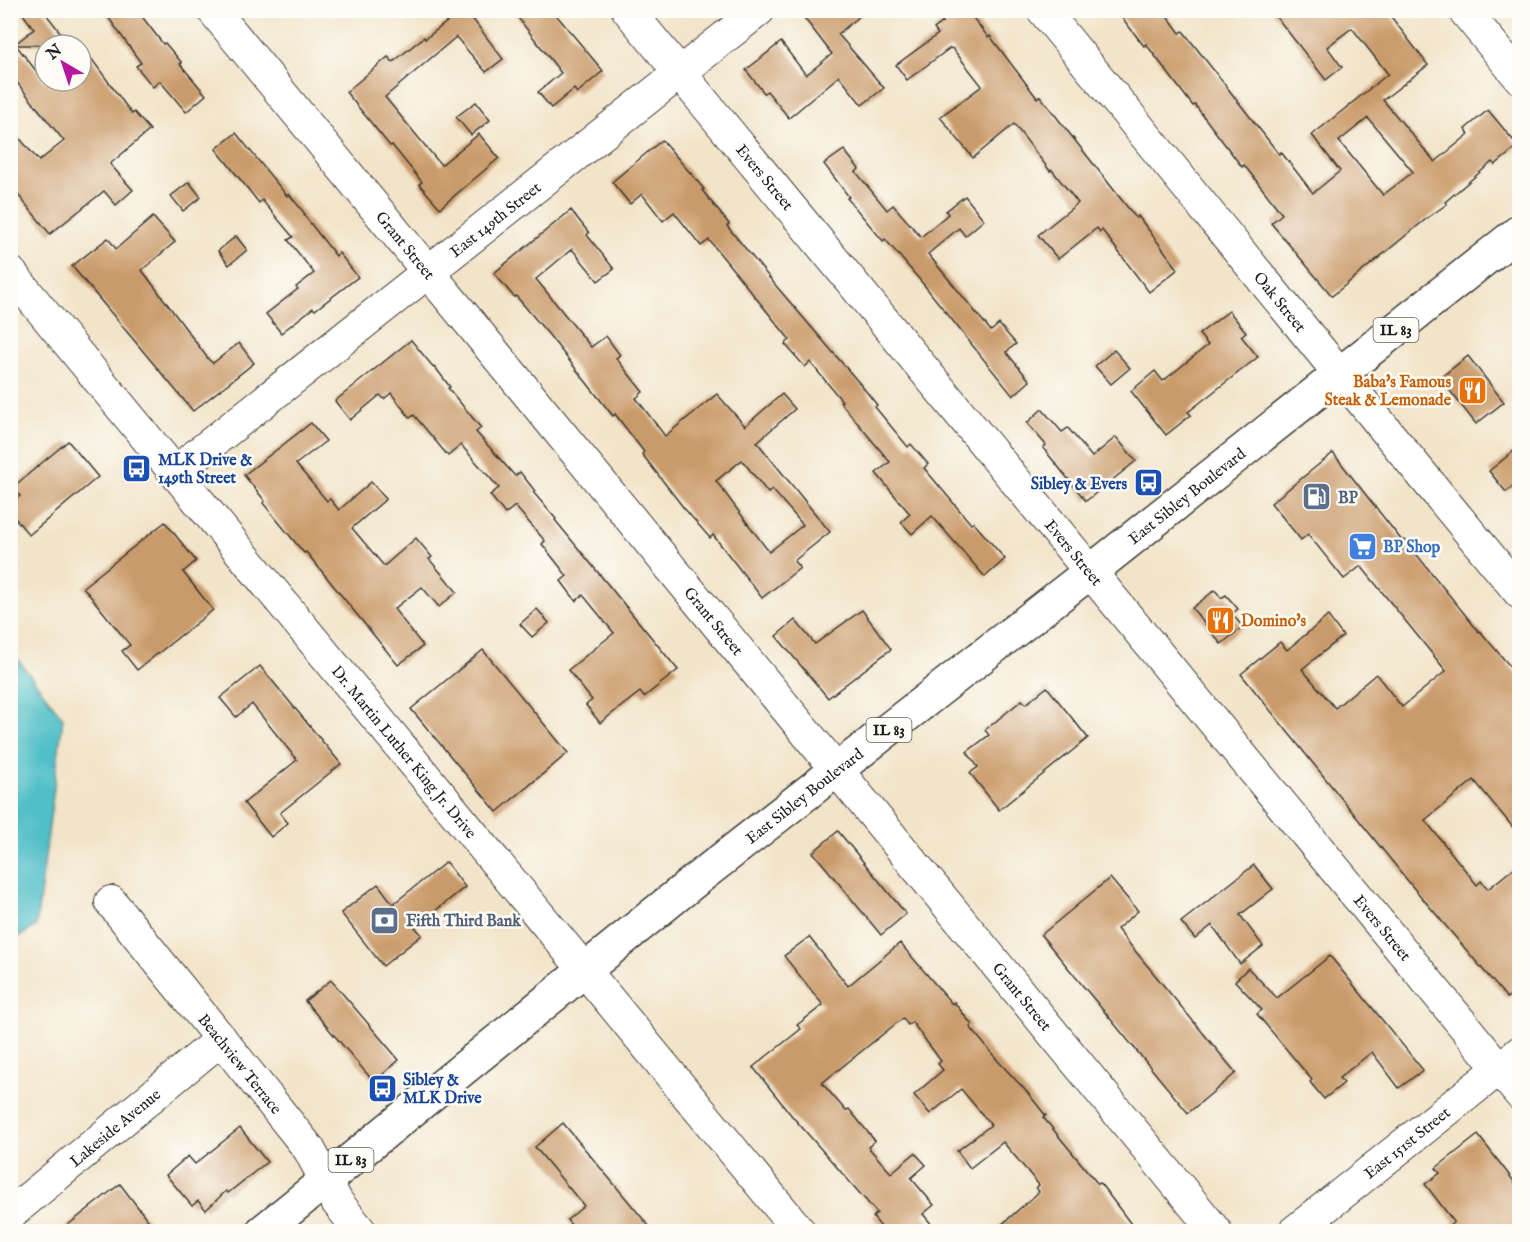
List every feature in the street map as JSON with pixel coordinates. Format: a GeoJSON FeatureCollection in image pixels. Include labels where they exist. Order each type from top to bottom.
{"type":"FeatureCollection","features":[{"type":"Feature","properties":{"kind":"main road","name":"East Sibley Boulevard"},"geometry":{"type":"LineString","coordinates":[[262,1232],[585,969],[1520,231]]}},
{"type":"Feature","properties":{"kind":"street","name":"Grant Street"},"geometry":{"type":"LineString","coordinates":[[213,10],[1216,1232]]}},
{"type":"Feature","properties":{"kind":"street","name":"Evers Street"},"geometry":{"type":"LineString","coordinates":[[628,10],[1090,572],[1509,1061],[1520,1094]]}},
{"type":"Feature","properties":{"kind":"street","name":"East 149th Street"},"geometry":{"type":"LineString","coordinates":[[175,472],[759,10]]}},
{"type":"Feature","properties":{"kind":"street","name":"Oak Street"},"geometry":{"type":"LineString","coordinates":[[1042,10],[1234,243],[1339,376],[1520,593]]}},
{"type":"Feature","properties":{"kind":"street"},"geometry":{"type":"LineString","coordinates":[[1464,10],[1520,78]]}},
{"type":"Feature","properties":{"kind":"street","name":"Dr. Martin Luther King Jr. Drive"},"geometry":{"type":"LineString","coordinates":[[10,272],[800,1232]]}},
{"type":"Feature","properties":{"kind":"street","name":"Beachview Terrace"},"geometry":{"type":"LineString","coordinates":[[111,902],[309,1149],[337,1202],[361,1232]]}},
{"type":"Feature","properties":{"kind":"street","name":"Lakeside Avenue"},"geometry":{"type":"LineString","coordinates":[[10,1214],[221,1039]]}},
{"type":"Feature","properties":{"kind":"street","name":"East 151st Street"},"geometry":{"type":"LineString","coordinates":[[1294,1232],[1509,1061]]}},
{"type":"Feature","properties":{"kind":"water"},"geometry":{"type":"Polygon","coordinates":[[[11,651],[63,718],[36,926],[11,942],[11,651]]]}},
{"type":"Feature","properties":{"kind":"building"},"geometry":{"type":"Polygon","coordinates":[[[20,10],[43,10],[61,33],[33,33],[33,45],[16,45],[33,67],[33,93],[93,93],[93,61],[132,114],[134,112],[150,130],[110,164],[133,190],[116,205],[104,191],[50,234],[10,185],[10,127],[39,161],[64,141],[10,74],[10,38],[15,44],[34,29],[20,10]]]}},
{"type":"Feature","properties":{"kind":"building"},"geometry":{"type":"Polygon","coordinates":[[[103,10],[137,10],[206,95],[186,112],[160,81],[153,87],[136,66],[141,63],[103,10]]]}},
{"type":"Feature","properties":{"kind":"building"},"geometry":{"type":"Polygon","coordinates":[[[462,10],[466,10],[503,59],[486,72],[456,37],[385,97],[441,165],[479,134],[499,158],[440,208],[419,184],[422,182],[346,92],[388,57],[393,62],[462,10]]]}},
{"type":"Feature","properties":{"kind":"building"},"geometry":{"type":"Polygon","coordinates":[[[512,10],[552,10],[603,71],[577,93],[574,89],[551,108],[538,92],[561,73],[512,10]]]}},
{"type":"Feature","properties":{"kind":"building"},"geometry":{"type":"Polygon","coordinates":[[[798,10],[867,10],[838,34],[884,88],[862,105],[839,76],[789,118],[767,91],[764,93],[746,70],[781,42],[806,75],[832,54],[798,10]]]}},
{"type":"Feature","properties":{"kind":"building"},"geometry":{"type":"Polygon","coordinates":[[[935,10],[967,10],[988,37],[990,36],[1037,98],[1040,96],[1136,218],[1138,216],[1178,269],[1149,292],[1102,230],[1100,232],[1097,228],[1058,259],[1038,235],[1078,203],[1014,124],[973,158],[940,117],[982,86],[953,49],[950,48],[907,80],[896,65],[938,34],[934,29],[943,22],[935,10]]]}},
{"type":"Feature","properties":{"kind":"building"},"geometry":{"type":"Polygon","coordinates":[[[1116,10],[1163,10],[1180,33],[1183,31],[1279,154],[1281,152],[1313,193],[1340,171],[1312,135],[1388,74],[1352,28],[1327,47],[1342,67],[1326,80],[1271,10],[1386,10],[1428,65],[1383,100],[1435,162],[1469,134],[1465,129],[1488,110],[1518,146],[1495,165],[1492,162],[1445,202],[1447,204],[1332,296],[1271,223],[1282,214],[1244,165],[1242,167],[1195,105],[1193,106],[1146,44],[1144,46],[1116,10]],[[1368,118],[1339,141],[1383,195],[1413,172],[1368,118]]]}},
{"type":"Feature","properties":{"kind":"building"},"geometry":{"type":"Polygon","coordinates":[[[476,102],[490,120],[471,135],[456,117],[476,102]]]}},
{"type":"Feature","properties":{"kind":"building"},"geometry":{"type":"Polygon","coordinates":[[[236,133],[287,196],[289,194],[336,256],[339,253],[358,277],[281,333],[266,314],[314,273],[288,240],[293,237],[262,200],[259,203],[216,149],[236,133]]]}},
{"type":"Feature","properties":{"kind":"building"},"geometry":{"type":"Polygon","coordinates":[[[662,140],[704,189],[702,190],[729,224],[727,226],[861,385],[877,405],[875,407],[908,447],[911,444],[928,464],[924,468],[971,524],[973,522],[1005,559],[985,577],[932,516],[912,534],[901,522],[910,514],[876,473],[890,462],[810,362],[805,367],[785,344],[790,340],[709,240],[701,246],[674,212],[663,221],[642,194],[630,204],[612,182],[662,140]]]}},
{"type":"Feature","properties":{"kind":"building"},"geometry":{"type":"Polygon","coordinates":[[[844,150],[859,169],[856,172],[887,210],[893,205],[921,237],[948,214],[946,211],[965,196],[984,220],[965,236],[959,228],[928,254],[991,331],[999,324],[1016,344],[1006,352],[1030,381],[1013,396],[924,285],[847,198],[849,197],[824,164],[844,150]]]}},
{"type":"Feature","properties":{"kind":"building"},"geometry":{"type":"Polygon","coordinates":[[[189,182],[201,197],[183,211],[171,196],[189,182]]]}},
{"type":"Feature","properties":{"kind":"building"},"geometry":{"type":"Polygon","coordinates":[[[571,210],[614,269],[598,281],[572,249],[536,279],[591,347],[606,336],[620,355],[616,358],[643,392],[636,398],[665,436],[717,394],[745,426],[782,394],[795,409],[757,442],[830,532],[794,561],[800,568],[762,598],[713,535],[710,538],[683,507],[642,454],[644,452],[615,414],[613,416],[549,335],[494,273],[571,210]],[[742,460],[716,481],[769,552],[803,525],[772,489],[768,493],[742,460]]]}},
{"type":"Feature","properties":{"kind":"building"},"geometry":{"type":"Polygon","coordinates":[[[153,217],[175,242],[142,270],[209,360],[213,363],[239,343],[254,363],[193,411],[72,266],[108,238],[116,249],[153,217]]]}},
{"type":"Feature","properties":{"kind":"building"},"geometry":{"type":"Polygon","coordinates":[[[236,236],[247,250],[229,265],[218,251],[236,236]]]}},
{"type":"Feature","properties":{"kind":"building"},"geometry":{"type":"Polygon","coordinates":[[[1229,311],[1246,332],[1241,336],[1258,357],[1188,412],[1191,415],[1166,435],[1131,391],[1155,371],[1163,381],[1208,345],[1199,334],[1229,311]]]}},
{"type":"Feature","properties":{"kind":"building"},"geometry":{"type":"Polygon","coordinates":[[[411,340],[435,367],[450,387],[448,388],[481,428],[476,432],[515,476],[520,472],[555,520],[678,670],[644,697],[640,692],[600,723],[586,705],[592,700],[568,670],[614,633],[583,595],[576,601],[561,581],[567,576],[542,544],[545,541],[515,506],[505,514],[490,495],[499,488],[461,445],[448,456],[414,415],[410,418],[391,393],[384,399],[380,395],[350,420],[335,401],[411,340]]]}},
{"type":"Feature","properties":{"kind":"building"},"geometry":{"type":"Polygon","coordinates":[[[1114,350],[1130,368],[1111,384],[1095,366],[1114,350]]]}},
{"type":"Feature","properties":{"kind":"building","name":"Baba's Famous Steak & Lemonade"},"geometry":{"type":"Polygon","coordinates":[[[1468,356],[1504,402],[1476,424],[1440,378],[1468,356]]]}},
{"type":"Feature","properties":{"kind":"building"},"geometry":{"type":"Polygon","coordinates":[[[1042,409],[1062,432],[1068,428],[1092,457],[1116,437],[1136,461],[1086,501],[1043,448],[1046,445],[1027,423],[1042,409]]]}},
{"type":"Feature","properties":{"kind":"building"},"geometry":{"type":"Polygon","coordinates":[[[311,423],[326,441],[296,464],[327,501],[330,499],[339,510],[371,482],[386,499],[352,528],[384,566],[416,538],[432,557],[429,559],[457,592],[439,607],[422,587],[394,609],[423,646],[398,665],[263,503],[265,501],[244,475],[311,423]]]}},
{"type":"Feature","properties":{"kind":"building"},"geometry":{"type":"Polygon","coordinates":[[[68,441],[98,477],[29,535],[10,512],[10,504],[20,496],[13,487],[68,441]]]}},
{"type":"Feature","properties":{"kind":"building"},"geometry":{"type":"Polygon","coordinates":[[[1520,446],[1520,481],[1506,492],[1489,471],[1520,446]]]}},
{"type":"Feature","properties":{"kind":"building"},"geometry":{"type":"Polygon","coordinates":[[[1333,453],[1403,542],[1405,540],[1479,632],[1520,678],[1520,836],[1474,780],[1425,820],[1477,885],[1481,881],[1488,889],[1520,863],[1520,987],[1507,998],[1412,886],[1241,674],[1280,642],[1287,650],[1328,616],[1343,636],[1302,669],[1335,708],[1376,674],[1402,707],[1446,671],[1361,566],[1344,579],[1308,534],[1301,540],[1271,503],[1333,453]]]}},
{"type":"Feature","properties":{"kind":"building"},"geometry":{"type":"Polygon","coordinates":[[[165,522],[196,561],[183,572],[213,610],[137,670],[122,651],[130,645],[83,587],[165,522]]]}},
{"type":"Feature","properties":{"kind":"building","name":"Domino's"},"geometry":{"type":"Polygon","coordinates":[[[1215,590],[1221,598],[1226,595],[1238,609],[1232,614],[1243,627],[1221,644],[1192,608],[1215,590]]]}},
{"type":"Feature","properties":{"kind":"building"},"geometry":{"type":"Polygon","coordinates":[[[537,609],[549,623],[532,637],[520,624],[537,609]]]}},
{"type":"Feature","properties":{"kind":"building"},"geometry":{"type":"Polygon","coordinates":[[[862,610],[891,649],[828,698],[776,636],[795,620],[815,644],[862,610]]]}},
{"type":"Feature","properties":{"kind":"building"},"geometry":{"type":"Polygon","coordinates":[[[483,650],[568,753],[497,812],[411,709],[483,650]]]}},
{"type":"Feature","properties":{"kind":"building"},"geometry":{"type":"Polygon","coordinates":[[[260,666],[341,764],[280,813],[288,823],[271,837],[244,803],[297,760],[252,704],[236,717],[220,698],[260,666]]]}},
{"type":"Feature","properties":{"kind":"building"},"geometry":{"type":"Polygon","coordinates":[[[1047,687],[1088,738],[999,810],[970,773],[978,767],[967,752],[989,735],[985,730],[1022,700],[1026,704],[1047,687]]]}},
{"type":"Feature","properties":{"kind":"building"},"geometry":{"type":"Polygon","coordinates":[[[838,831],[906,914],[881,935],[813,852],[838,831]]]}},
{"type":"Feature","properties":{"kind":"building","name":"Fifth Third Bank"},"geometry":{"type":"Polygon","coordinates":[[[446,862],[465,887],[415,927],[422,935],[383,966],[341,913],[378,884],[393,904],[446,862]]]}},
{"type":"Feature","properties":{"kind":"building"},"geometry":{"type":"Polygon","coordinates":[[[1254,865],[1273,889],[1240,915],[1263,946],[1240,964],[1212,925],[1195,939],[1181,922],[1254,865]]]}},
{"type":"Feature","properties":{"kind":"building"},"geometry":{"type":"Polygon","coordinates":[[[1110,878],[1138,911],[1117,929],[1236,1073],[1188,1113],[1041,935],[1110,878]]]}},
{"type":"Feature","properties":{"kind":"building"},"geometry":{"type":"Polygon","coordinates":[[[809,937],[848,986],[900,943],[952,1004],[954,1002],[972,1025],[970,1027],[1027,1092],[1046,1116],[1043,1117],[1098,1184],[1100,1183],[1137,1232],[993,1232],[1039,1192],[1036,1188],[1039,1185],[1003,1142],[970,1168],[957,1151],[991,1125],[961,1089],[930,1114],[914,1095],[943,1070],[938,1064],[941,1061],[912,1022],[908,1025],[903,1018],[822,1083],[846,1111],[849,1109],[875,1141],[868,1147],[891,1173],[915,1153],[926,1165],[911,1178],[934,1205],[923,1214],[938,1232],[885,1232],[873,1217],[877,1213],[792,1116],[753,1067],[801,1029],[797,1025],[823,1005],[784,956],[809,937]]]}},
{"type":"Feature","properties":{"kind":"building"},"geometry":{"type":"Polygon","coordinates":[[[1330,956],[1423,1070],[1399,1088],[1372,1052],[1339,1078],[1344,1083],[1324,1099],[1310,1082],[1312,1080],[1257,1014],[1262,1010],[1235,981],[1248,968],[1277,998],[1330,956]]]}},
{"type":"Feature","properties":{"kind":"building"},"geometry":{"type":"Polygon","coordinates":[[[331,980],[399,1060],[374,1082],[305,1001],[331,980]]]}},
{"type":"Feature","properties":{"kind":"building"},"geometry":{"type":"Polygon","coordinates":[[[563,1123],[654,1232],[577,1232],[567,1220],[584,1206],[535,1147],[563,1123]]]}},
{"type":"Feature","properties":{"kind":"building"},"geometry":{"type":"Polygon","coordinates":[[[240,1128],[267,1162],[228,1193],[226,1191],[206,1210],[198,1201],[192,1206],[166,1175],[188,1156],[195,1164],[240,1128]]]}},
{"type":"Feature","properties":{"kind":"building"},"geometry":{"type":"Polygon","coordinates":[[[1478,1135],[1520,1189],[1520,1232],[1442,1232],[1454,1222],[1425,1184],[1440,1173],[1436,1168],[1478,1135]]]}},
{"type":"Feature","properties":{"kind":"building"},"geometry":{"type":"Polygon","coordinates":[[[120,1184],[157,1232],[59,1232],[120,1184]]]}},
{"type":"Feature","properties":{"kind":"place","name":"Baba's Famous Steak & Lemonade"},"geometry":{"type":"Point","coordinates":[1472,390]}},
{"type":"Feature","properties":{"kind":"place","name":"MLK Drive & 149th Street"},"geometry":{"type":"Point","coordinates":[137,468]}},
{"type":"Feature","properties":{"kind":"place","name":"Sibley & Evers"},"geometry":{"type":"Point","coordinates":[1148,483]}},
{"type":"Feature","properties":{"kind":"place","name":"BP"},"geometry":{"type":"Point","coordinates":[1317,497]}},
{"type":"Feature","properties":{"kind":"place","name":"BP Shop"},"geometry":{"type":"Point","coordinates":[1362,546]}},
{"type":"Feature","properties":{"kind":"place","name":"Domino's"},"geometry":{"type":"Point","coordinates":[1220,620]}},
{"type":"Feature","properties":{"kind":"place","name":"Fifth Third Bank"},"geometry":{"type":"Point","coordinates":[385,920]}},
{"type":"Feature","properties":{"kind":"place","name":"Sibley & MLK Drive"},"geometry":{"type":"Point","coordinates":[382,1088]}}]}
